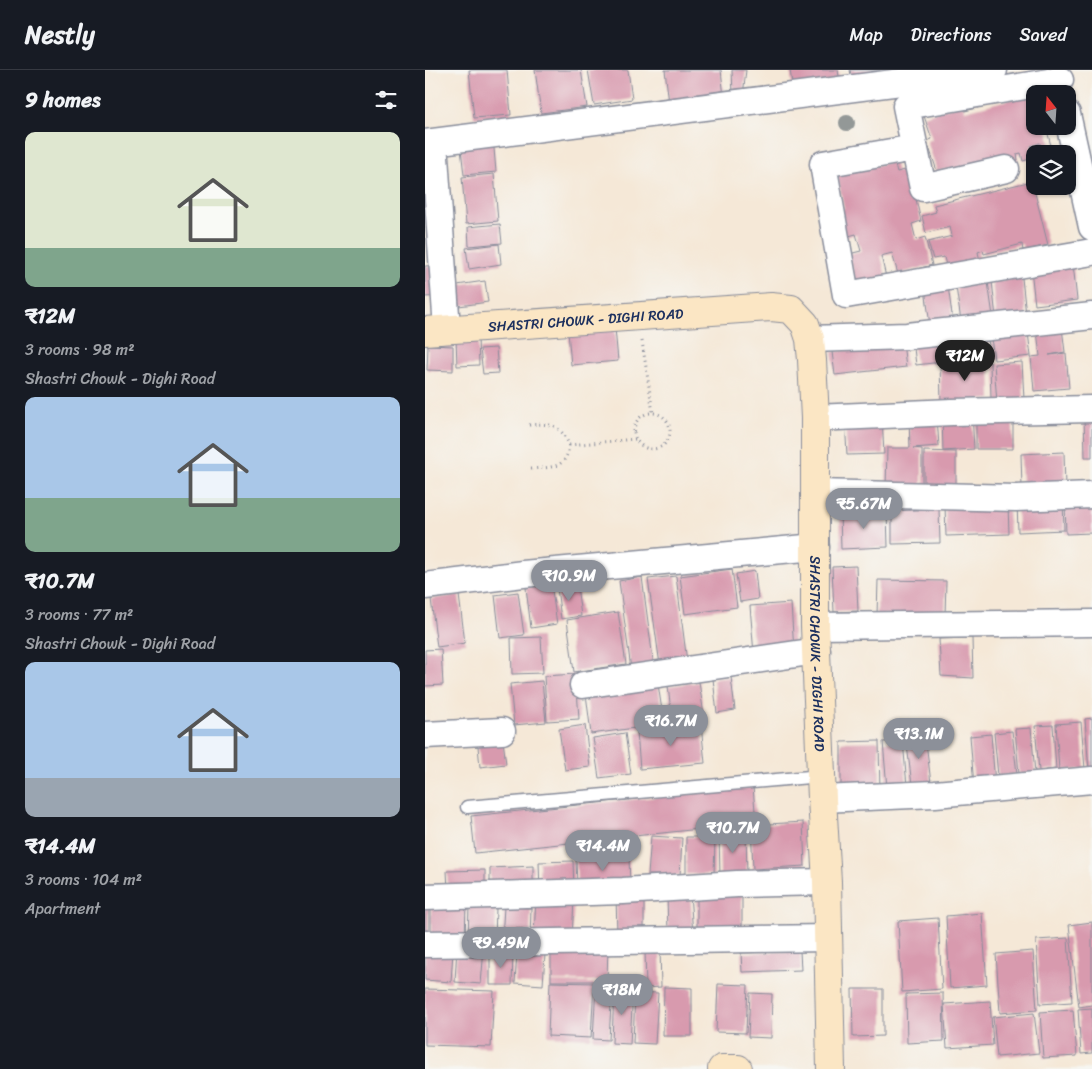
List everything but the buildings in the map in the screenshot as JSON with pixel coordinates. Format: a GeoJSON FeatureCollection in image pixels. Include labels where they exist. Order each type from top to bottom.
{"type":"FeatureCollection","features":[{"type":"Feature","properties":{"kind":"street"},"geometry":{"type":"LineString","coordinates":[[436,330],[430,142],[994,70]]}},
{"type":"Feature","properties":{"kind":"street"},"geometry":{"type":"LineString","coordinates":[[1006,170],[923,188],[906,106],[1061,81]]}},
{"type":"Feature","properties":{"kind":"street"},"geometry":{"type":"LineString","coordinates":[[1072,135],[1092,227]]}},
{"type":"Feature","properties":{"kind":"street"},"geometry":{"type":"LineString","coordinates":[[915,148],[823,164],[845,295],[1092,252]]}},
{"type":"Feature","properties":{"kind":"street","name":"SHASTRI CHOWK - DIGHI ROAD"},"geometry":{"type":"LineString","coordinates":[[436,330],[771,307],[791,309],[805,324],[810,339],[815,418],[816,638],[821,788],[827,882],[831,1069]]}},
{"type":"Feature","properties":{"kind":"street"},"geometry":{"type":"LineString","coordinates":[[810,339],[907,336],[1092,316]]}},
{"type":"Feature","properties":{"kind":"street"},"geometry":{"type":"LineString","coordinates":[[815,418],[951,412],[1092,409]]}},
{"type":"Feature","properties":{"kind":"street"},"geometry":{"type":"LineString","coordinates":[[816,493],[1016,498],[1092,495]]}},
{"type":"Feature","properties":{"kind":"street"},"geometry":{"type":"LineString","coordinates":[[425,586],[532,573],[816,547]]}},
{"type":"Feature","properties":{"kind":"street"},"geometry":{"type":"LineString","coordinates":[[583,685],[816,638],[1092,623]]}},
{"type":"Feature","properties":{"kind":"street"},"geometry":{"type":"LineString","coordinates":[[425,735],[502,731]]}},
{"type":"Feature","properties":{"kind":"street"},"geometry":{"type":"LineString","coordinates":[[821,788],[935,794],[1092,780]]}},
{"type":"Feature","properties":{"kind":"street"},"geometry":{"type":"LineString","coordinates":[[425,897],[827,882]]}},
{"type":"Feature","properties":{"kind":"street"},"geometry":{"type":"LineString","coordinates":[[425,944],[828,938]]}},
{"type":"Feature","properties":{"kind":"street"},"geometry":{"type":"LineString","coordinates":[[722,1069],[738,1069]]}},
{"type":"Feature","properties":{"kind":"lane"},"geometry":{"type":"LineString","coordinates":[[467,807],[821,788]]}},
{"type":"Feature","properties":{"kind":"path"},"geometry":{"type":"LineString","coordinates":[[639,316],[653,413]]}},
{"type":"Feature","properties":{"kind":"path"},"geometry":{"type":"LineString","coordinates":[[653,413],[664,417],[668,421],[671,432],[666,443],[661,447],[650,449],[639,444],[636,439],[634,433],[637,420],[647,414],[653,413]]}},
{"type":"Feature","properties":{"kind":"path"},"geometry":{"type":"LineString","coordinates":[[529,425],[545,424],[556,427],[565,435],[569,445],[568,454],[563,462],[555,466],[531,469]]}},
{"type":"Feature","properties":{"kind":"path"},"geometry":{"type":"LineString","coordinates":[[569,445],[636,439]]}}]}
